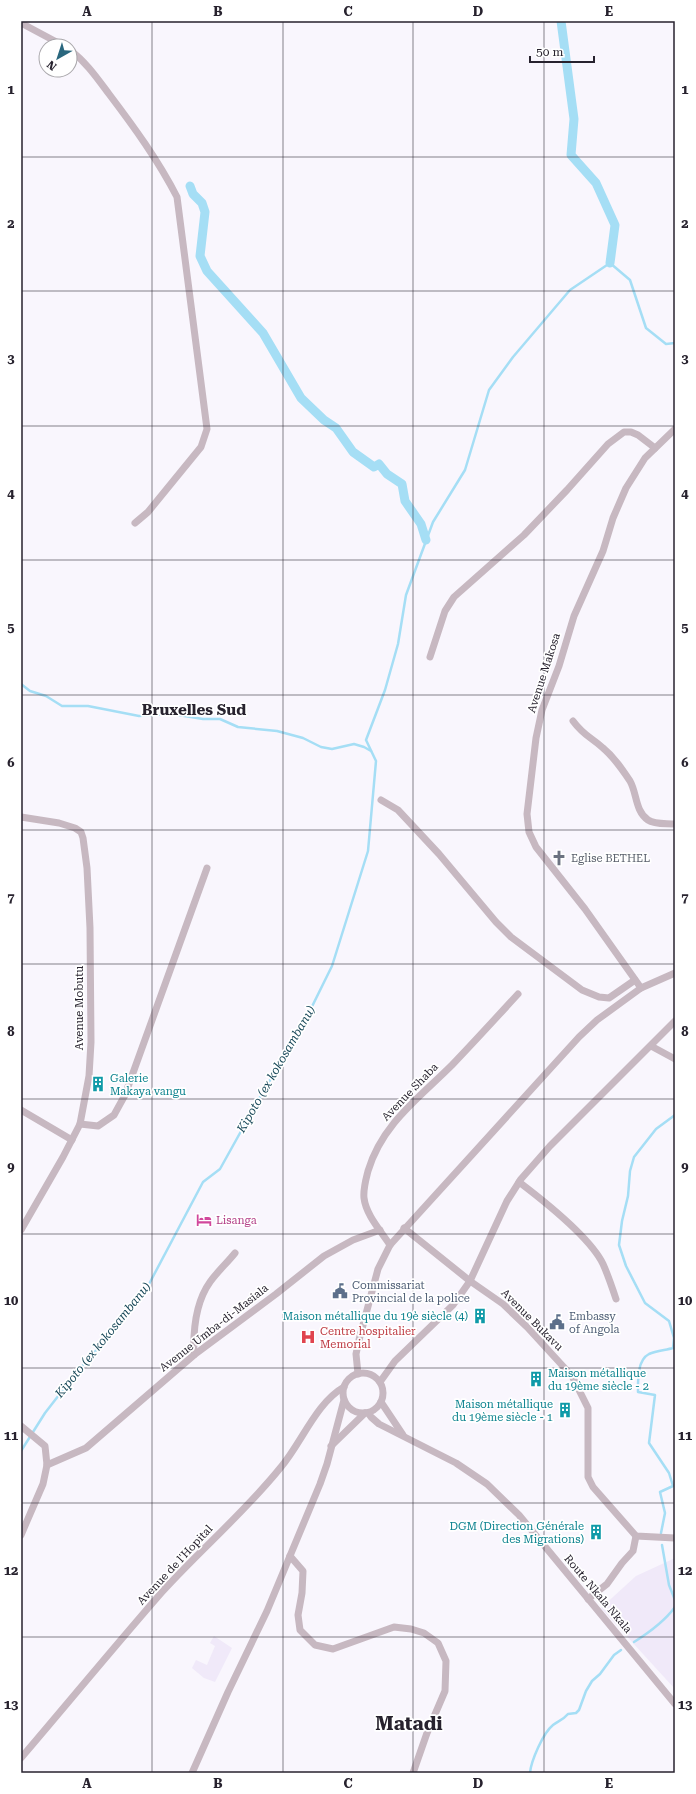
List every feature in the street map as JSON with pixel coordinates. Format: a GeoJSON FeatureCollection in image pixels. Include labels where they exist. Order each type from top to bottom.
{"type":"FeatureCollection","features":[{"type":"Feature","properties":{"kind":"street"},"geometry":{"type":"LineString","coordinates":[[21,23],[49,38]]}},
{"type":"Feature","properties":{"kind":"street"},"geometry":{"type":"LineString","coordinates":[[78,56],[82,59],[128,120],[164,173],[177,197],[207,429],[201,446],[148,512],[134,523]]}},
{"type":"Feature","properties":{"kind":"street","name":"Avenue Makosa"},"geometry":{"type":"LineString","coordinates":[[640,988],[585,909],[536,847],[528,832],[527,814],[536,738],[542,710],[559,666],[574,616],[603,551],[613,518],[626,488],[637,468],[675,429]]}},
{"type":"Feature","properties":{"kind":"street"},"geometry":{"type":"LineString","coordinates":[[430,657],[445,612],[454,597],[524,535],[608,444],[624,432],[631,432],[638,435],[655,448]]}},
{"type":"Feature","properties":{"kind":"street"},"geometry":{"type":"LineString","coordinates":[[573,721],[581,733],[601,746],[612,756],[630,782],[636,793],[638,806],[648,820],[659,823],[675,824]]}},
{"type":"Feature","properties":{"kind":"street"},"geometry":{"type":"LineString","coordinates":[[381,800],[398,810],[440,854],[496,922],[523,946],[582,990],[599,997],[609,998],[635,980]]}},
{"type":"Feature","properties":{"kind":"street","name":"Avenue Mobutu"},"geometry":{"type":"LineString","coordinates":[[21,817],[59,822],[75,828],[81,832],[86,848],[90,928],[91,1042],[89,1076],[80,1124],[21,1230]]}},
{"type":"Feature","properties":{"kind":"street"},"geometry":{"type":"LineString","coordinates":[[80,1124],[98,1126],[114,1115],[125,1095],[207,868]]}},
{"type":"Feature","properties":{"kind":"street"},"geometry":{"type":"LineString","coordinates":[[358,1374],[356,1354],[378,1269],[390,1245],[404,1228],[597,1020],[640,988],[675,973]]}},
{"type":"Feature","properties":{"kind":"street","name":"Avenue Shaba"},"geometry":{"type":"LineString","coordinates":[[390,1245],[367,1210],[364,1196],[365,1184],[372,1157],[383,1136],[399,1117],[518,994]]}},
{"type":"Feature","properties":{"kind":"street"},"geometry":{"type":"LineString","coordinates":[[380,1382],[395,1361],[453,1305],[470,1281],[507,1201],[519,1182],[550,1146],[675,1021]]}},
{"type":"Feature","properties":{"kind":"street"},"geometry":{"type":"LineString","coordinates":[[651,1046],[675,1059]]}},
{"type":"Feature","properties":{"kind":"street"},"geometry":{"type":"LineString","coordinates":[[21,1110],[72,1140]]}},
{"type":"Feature","properties":{"kind":"street"},"geometry":{"type":"LineString","coordinates":[[519,1182],[544,1202],[588,1242],[603,1263],[616,1299]]}},
{"type":"Feature","properties":{"kind":"street","name":"Avenue Bukavu"},"geometry":{"type":"LineString","coordinates":[[404,1228],[470,1281],[503,1304],[527,1327],[572,1376],[588,1408],[588,1477],[593,1487],[636,1536]]}},
{"type":"Feature","properties":{"kind":"street","name":"Avenue Umba-di-Masiala"},"geometry":{"type":"LineString","coordinates":[[47,1465],[86,1448],[194,1355],[324,1256],[353,1240],[380,1230]]}},
{"type":"Feature","properties":{"kind":"street"},"geometry":{"type":"LineString","coordinates":[[194,1355],[195,1322],[201,1300],[210,1283],[235,1253]]}},
{"type":"Feature","properties":{"kind":"street"},"geometry":{"type":"LineString","coordinates":[[194,1772],[228,1692],[267,1611],[327,1464],[331,1446],[344,1400],[344,1387],[347,1381],[358,1374],[366,1373],[374,1376],[380,1382],[383,1395],[378,1407],[367,1413],[331,1446]]}},
{"type":"Feature","properties":{"kind":"street","name":"Avenue de l'Hopital"},"geometry":{"type":"LineString","coordinates":[[21,1758],[163,1592],[282,1467],[320,1409],[331,1396],[344,1387]]}},
{"type":"Feature","properties":{"kind":"street"},"geometry":{"type":"LineString","coordinates":[[344,1400],[352,1410],[367,1413]]}},
{"type":"Feature","properties":{"kind":"street"},"geometry":{"type":"LineString","coordinates":[[381,1402],[403,1435]]}},
{"type":"Feature","properties":{"kind":"street","name":"Route Nkala Nkala"},"geometry":{"type":"LineString","coordinates":[[367,1413],[375,1421],[456,1464],[487,1484],[519,1515],[675,1704]]}},
{"type":"Feature","properties":{"kind":"street"},"geometry":{"type":"LineString","coordinates":[[21,1426],[45,1446],[47,1465],[43,1484],[21,1535]]}},
{"type":"Feature","properties":{"kind":"street"},"geometry":{"type":"LineString","coordinates":[[588,1599],[607,1584],[622,1563],[633,1551],[636,1536],[675,1538]]}},
{"type":"Feature","properties":{"kind":"street"},"geometry":{"type":"LineString","coordinates":[[290,1556],[303,1571],[302,1593],[298,1615],[300,1630],[314,1645],[333,1649],[394,1627],[411,1629],[424,1633],[438,1642],[446,1661],[445,1691],[427,1733],[413,1773]]}},
{"type":"Feature","properties":{"kind":"shaded area"},"geometry":{"type":"Polygon","coordinates":[[[675,1558],[675,1689],[601,1608],[636,1576],[675,1558]]]}},
{"type":"Feature","properties":{"kind":"shaded area"},"geometry":{"type":"Polygon","coordinates":[[[214,1636],[232,1648],[215,1682],[204,1678],[192,1668],[196,1660],[207,1665],[215,1646],[210,1643],[214,1636]]]}},
{"type":"Feature","properties":{"kind":"waterway"},"geometry":{"type":"LineString","coordinates":[[561,21],[574,119],[571,155],[596,183],[615,225],[610,263]]}},
{"type":"Feature","properties":{"kind":"waterway"},"geometry":{"type":"LineString","coordinates":[[190,186],[193,194],[202,203],[205,212],[200,256],[207,271],[263,333],[301,398],[324,420],[336,428],[353,452],[374,467],[379,464],[387,474],[402,484],[405,501],[421,524],[426,540]]}},
{"type":"Feature","properties":{"kind":"waterway","name":"Kipoto (ex kokosambanu)"},"geometry":{"type":"LineString","coordinates":[[21,1451],[45,1413],[76,1373],[116,1328],[148,1286],[203,1182],[220,1169],[265,1088],[295,1041],[332,966],[368,851],[376,761],[366,740],[385,690],[398,644],[406,595],[433,522],[465,470],[489,390],[513,357],[570,290],[610,263],[630,280],[646,328],[666,344],[675,343]]}},
{"type":"Feature","properties":{"kind":"waterway"},"geometry":{"type":"LineString","coordinates":[[21,684],[30,691],[46,696],[62,706],[88,706],[139,716],[172,714],[203,719],[220,719],[238,727],[277,731],[303,738],[321,747],[332,749],[354,744],[371,751]]}},
{"type":"Feature","properties":{"kind":"waterway"},"geometry":{"type":"LineString","coordinates":[[661,1533],[665,1513],[660,1492],[673,1486],[669,1473],[649,1443],[655,1395],[638,1392],[638,1377],[640,1366],[645,1357],[652,1353],[673,1348],[674,1338],[669,1321],[645,1303],[626,1266],[619,1245],[622,1221],[628,1196],[630,1171],[634,1157],[656,1129],[675,1115]]}},
{"type":"Feature","properties":{"kind":"waterway"},"geometry":{"type":"LineString","coordinates":[[662,1545],[669,1585],[675,1600]]}},
{"type":"Feature","properties":{"kind":"waterway"},"geometry":{"type":"LineString","coordinates":[[634,1642],[656,1626],[675,1607]]}},
{"type":"Feature","properties":{"kind":"waterway"},"geometry":{"type":"LineString","coordinates":[[530,1773],[538,1748],[545,1734],[553,1725],[568,1714],[576,1713],[579,1710],[586,1691],[592,1681],[600,1674],[614,1655],[621,1650]]}},
{"type":"Feature","properties":{"kind":"place","name":"Eglise BETHEL"},"geometry":{"type":"Point","coordinates":[559,858]}},
{"type":"Feature","properties":{"kind":"place","name":"Galerie Makaya vangu"},"geometry":{"type":"Point","coordinates":[98,1084]}},
{"type":"Feature","properties":{"kind":"place","name":"Lisanga"},"geometry":{"type":"Point","coordinates":[204,1220]}},
{"type":"Feature","properties":{"kind":"place","name":"Commissariat Provincial de la police"},"geometry":{"type":"Point","coordinates":[340,1291]}},
{"type":"Feature","properties":{"kind":"place","name":"Maison métallique du 19è siècle (4)"},"geometry":{"type":"Point","coordinates":[480,1316]}},
{"type":"Feature","properties":{"kind":"place","name":"Embassy of Angola"},"geometry":{"type":"Point","coordinates":[557,1322]}},
{"type":"Feature","properties":{"kind":"place","name":"Centre hospitalier Memorial"},"geometry":{"type":"Point","coordinates":[308,1337]}},
{"type":"Feature","properties":{"kind":"place","name":"Maison métallique du 19ème siècle - 2"},"geometry":{"type":"Point","coordinates":[536,1379]}},
{"type":"Feature","properties":{"kind":"place","name":"Maison métallique du 19ème siècle - 1"},"geometry":{"type":"Point","coordinates":[565,1410]}},
{"type":"Feature","properties":{"kind":"place","name":"DGM (Direction Générale des Migrations)"},"geometry":{"type":"Point","coordinates":[596,1532]}},
{"type":"Feature","properties":{"kind":"district","name":"Bruxelles Sud"},"geometry":{"type":"Point","coordinates":[194,710]}},
{"type":"Feature","properties":{"kind":"district","name":"Matadi"},"geometry":{"type":"Point","coordinates":[409,1723]}}]}
